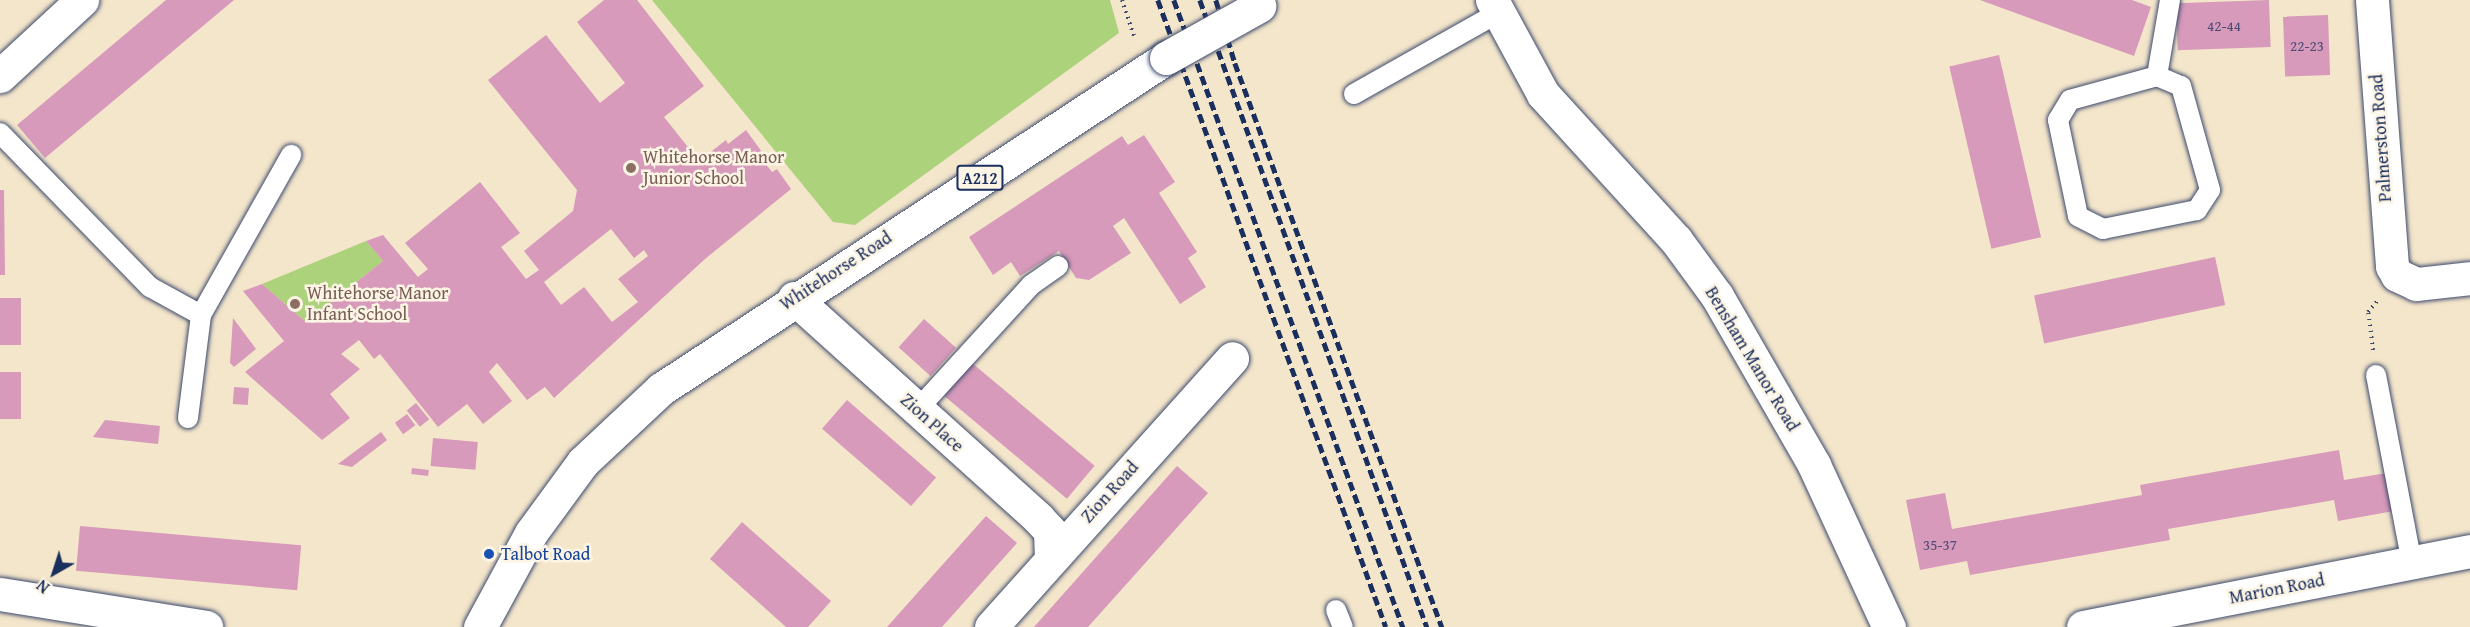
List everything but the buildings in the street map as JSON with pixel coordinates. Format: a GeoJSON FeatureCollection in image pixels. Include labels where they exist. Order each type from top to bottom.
{"type":"FeatureCollection","features":[{"type":"Feature","properties":{"kind":"street"},"geometry":{"type":"LineString","coordinates":[[0,76],[82,0]]}},
{"type":"Feature","properties":{"kind":"street","name":"Palmerston Road"},"geometry":{"type":"LineString","coordinates":[[2372,0],[2390,257],[2397,275]]}},
{"type":"Feature","properties":{"kind":"street","name":"Whitehorse Road"},"geometry":{"type":"LineString","coordinates":[[480,627],[531,533],[583,462],[661,389],[795,298],[1166,58],[1264,3]]}},
{"type":"Feature","properties":{"kind":"street","name":"Bensham Manor Road"},"geometry":{"type":"LineString","coordinates":[[1495,6],[1543,94],[1676,240],[1723,305],[1814,465],[1889,627]]}},
{"type":"Feature","properties":{"kind":"street"},"geometry":{"type":"LineString","coordinates":[[2397,275],[2416,284],[2470,278]]}},
{"type":"Feature","properties":{"kind":"street","name":"Zion Place"},"geometry":{"type":"LineString","coordinates":[[795,298],[1050,531],[1050,558]]}},
{"type":"Feature","properties":{"kind":"street","name":"Zion Road"},"geometry":{"type":"LineString","coordinates":[[992,627],[1050,558],[1232,358]]}},
{"type":"Feature","properties":{"kind":"street","name":"Marion Road"},"geometry":{"type":"LineString","coordinates":[[2083,627],[2470,551]]}},
{"type":"Feature","properties":{"kind":"street"},"geometry":{"type":"LineString","coordinates":[[0,594],[206,627]]}},
{"type":"Feature","properties":{"kind":"lane"},"geometry":{"type":"LineString","coordinates":[[2157,76],[2170,0]]}},
{"type":"Feature","properties":{"kind":"lane"},"geometry":{"type":"LineString","coordinates":[[1354,94],[1495,6]]}},
{"type":"Feature","properties":{"kind":"lane"},"geometry":{"type":"LineString","coordinates":[[2157,76],[2181,86],[2210,190],[2197,210],[2103,229],[2078,216],[2058,120],[2070,100],[2157,76]]}},
{"type":"Feature","properties":{"kind":"lane"},"geometry":{"type":"LineString","coordinates":[[0,133],[150,287],[201,315]]}},
{"type":"Feature","properties":{"kind":"lane"},"geometry":{"type":"LineString","coordinates":[[188,418],[201,315],[291,155]]}},
{"type":"Feature","properties":{"kind":"lane"},"geometry":{"type":"LineString","coordinates":[[917,410],[1031,285],[1058,266]]}},
{"type":"Feature","properties":{"kind":"lane"},"geometry":{"type":"LineString","coordinates":[[2376,375],[2412,563]]}},
{"type":"Feature","properties":{"kind":"path"},"geometry":{"type":"LineString","coordinates":[[1122,0],[1124,6]]}},
{"type":"Feature","properties":{"kind":"path"},"geometry":{"type":"LineString","coordinates":[[2376,375],[2368,312],[2397,275]]}},
{"type":"Feature","properties":{"kind":"green space"},"geometry":{"type":"Polygon","coordinates":[[[652,0],[1110,0],[1119,33],[855,225],[833,222],[652,0]]]}},
{"type":"Feature","properties":{"kind":"green space"},"geometry":{"type":"Polygon","coordinates":[[[366,241],[383,261],[306,322],[262,284],[366,241]]]}},
{"type":"Feature","properties":{"kind":"railway"},"geometry":{"type":"LineString","coordinates":[[1158,0],[1386,627]]}},
{"type":"Feature","properties":{"kind":"railway"},"geometry":{"type":"LineString","coordinates":[[1174,0],[1403,627]]}},
{"type":"Feature","properties":{"kind":"railway"},"geometry":{"type":"LineString","coordinates":[[1200,0],[1427,627]]}},
{"type":"Feature","properties":{"kind":"railway"},"geometry":{"type":"LineString","coordinates":[[1216,0],[1235,63],[1442,627]]}},
{"type":"Feature","properties":{"kind":"place","name":"Whitehorse Manor Junior School"},"geometry":{"type":"Point","coordinates":[631,168]}},
{"type":"Feature","properties":{"kind":"place","name":"Whitehorse Manor Infant School"},"geometry":{"type":"Point","coordinates":[295,304]}},
{"type":"Feature","properties":{"kind":"place","name":"Talbot Road"},"geometry":{"type":"Point","coordinates":[489,554]}}]}
